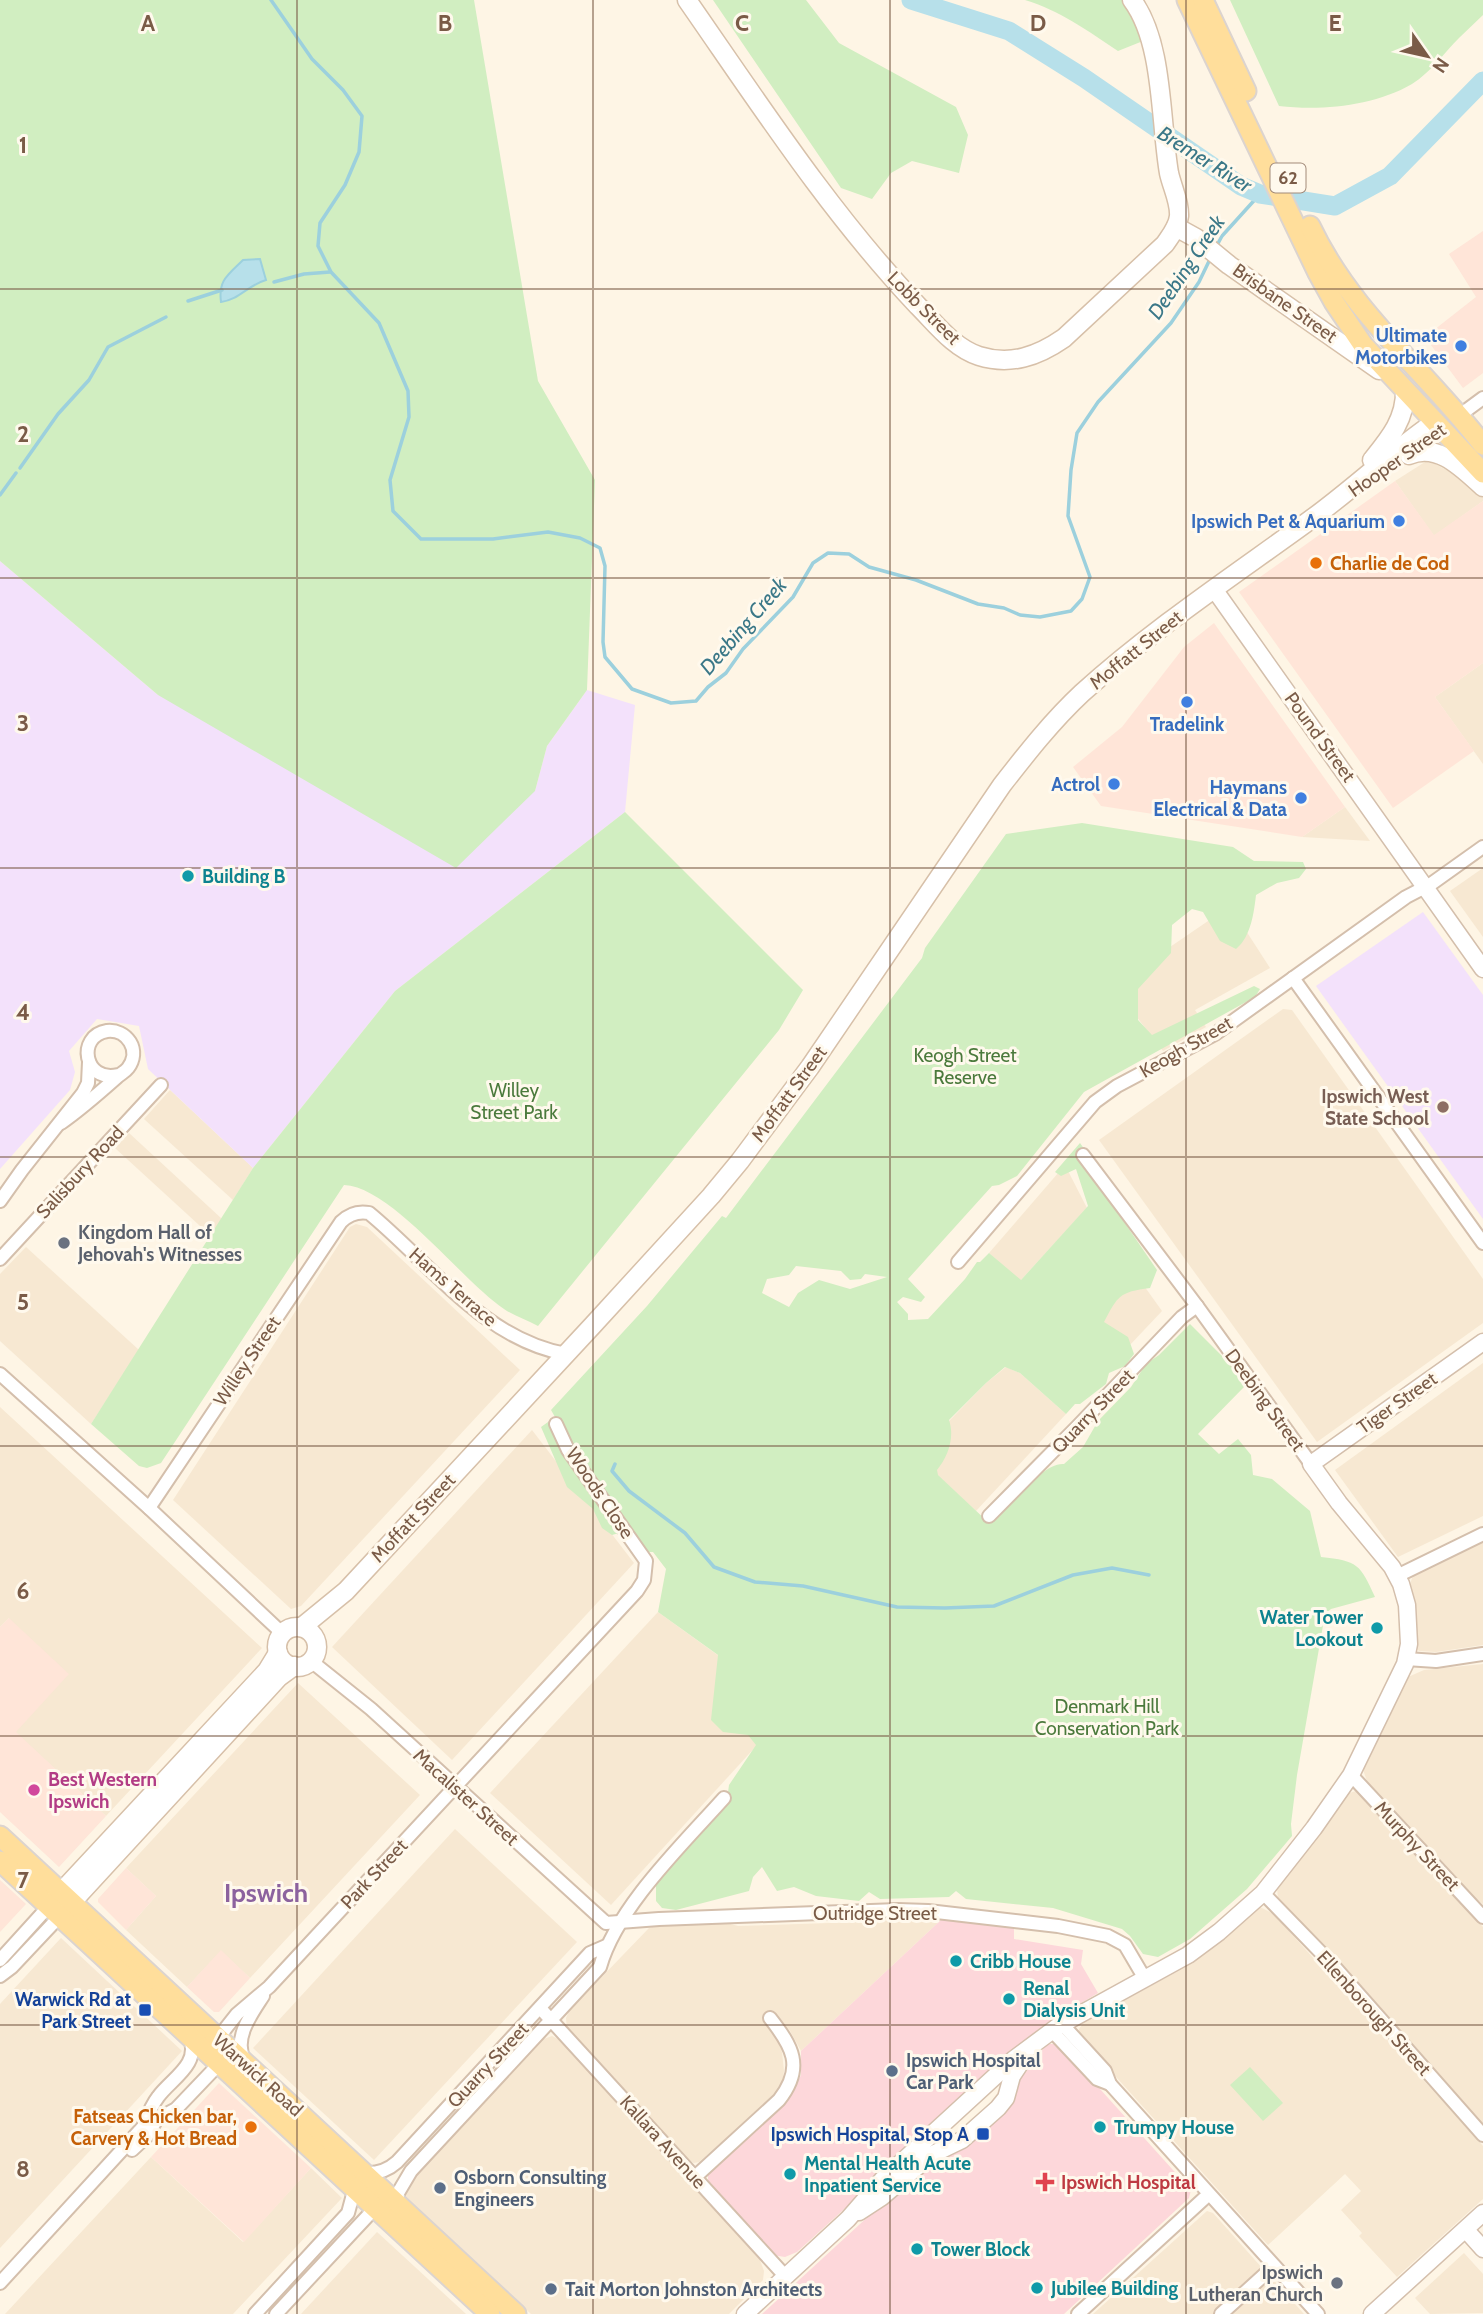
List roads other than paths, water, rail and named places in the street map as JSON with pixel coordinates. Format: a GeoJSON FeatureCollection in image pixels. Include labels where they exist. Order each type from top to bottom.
{"type":"FeatureCollection","features":[{"type":"Feature","properties":{"kind":"main road","name":"Lobb Street"},"geometry":{"type":"LineString","coordinates":[[687,0],[842,220],[937,326],[957,344],[978,355],[1010,360],[1023,359],[1046,350],[1080,324],[1165,244],[1176,227]]}},
{"type":"Feature","properties":{"kind":"main road"},"geometry":{"type":"LineString","coordinates":[[1132,0],[1145,22],[1152,43],[1169,173],[1178,208],[1176,227]]}},
{"type":"Feature","properties":{"kind":"main road","name":"62"},"geometry":{"type":"LineString","coordinates":[[1187,0],[1239,92],[1354,333],[1483,473]]}},
{"type":"Feature","properties":{"kind":"main road","name":"62"},"geometry":{"type":"LineString","coordinates":[[1203,0],[1239,92]]}},
{"type":"Feature","properties":{"kind":"main road","name":"Brisbane Street"},"geometry":{"type":"LineString","coordinates":[[1176,227],[1196,238],[1229,265],[1400,384]]}},
{"type":"Feature","properties":{"kind":"main road","name":"62"},"geometry":{"type":"LineString","coordinates":[[1325,270],[1460,415],[1483,445]]}},
{"type":"Feature","properties":{"kind":"main road"},"geometry":{"type":"LineString","coordinates":[[1332,504],[1390,437],[1403,413],[1400,384]]}},
{"type":"Feature","properties":{"kind":"main road","name":"Hooper Street"},"geometry":{"type":"LineString","coordinates":[[1214,589],[1332,504],[1369,471],[1460,415]]}},
{"type":"Feature","properties":{"kind":"main road","name":"Hooper Street"},"geometry":{"type":"LineString","coordinates":[[1332,504],[1374,480],[1409,454],[1439,426]]}},
{"type":"Feature","properties":{"kind":"main road"},"geometry":{"type":"LineString","coordinates":[[1409,454],[1425,450],[1436,452],[1465,470],[1483,487]]}},
{"type":"Feature","properties":{"kind":"main road","name":"Moffatt Street"},"geometry":{"type":"LineString","coordinates":[[302,1627],[346,1591],[712,1196],[768,1125],[1002,785],[1040,738],[1081,694],[1132,650],[1214,589]]}},
{"type":"Feature","properties":{"kind":"main road","name":"Moffatt Street"},"geometry":{"type":"LineString","coordinates":[[317,1643],[329,1616],[346,1591]]}},
{"type":"Feature","properties":{"kind":"main road"},"geometry":{"type":"LineString","coordinates":[[60,1904],[279,1677],[302,1664],[317,1649],[312,1633],[302,1627],[291,1627],[282,1633],[277,1643],[278,1653],[284,1662],[302,1664]]}},
{"type":"Feature","properties":{"kind":"main road"},"geometry":{"type":"LineString","coordinates":[[60,1904],[267,1671],[278,1653]]}},
{"type":"Feature","properties":{"kind":"main road","name":"Warwick Road"},"geometry":{"type":"LineString","coordinates":[[0,1836],[60,1904],[190,2036],[214,2070],[397,2204],[516,2314]]}},
{"type":"Feature","properties":{"kind":"main road","name":"Warwick Road"},"geometry":{"type":"LineString","coordinates":[[0,1861],[60,1904],[218,2038],[365,2181],[376,2207],[490,2314]]}},
{"type":"Feature","properties":{"kind":"main road"},"geometry":{"type":"LineString","coordinates":[[214,2070],[218,2038]]}},
{"type":"Feature","properties":{"kind":"street","name":"Hooper Street"},"geometry":{"type":"LineString","coordinates":[[1460,415],[1483,398]]}},
{"type":"Feature","properties":{"kind":"street","name":"Pound Street"},"geometry":{"type":"LineString","coordinates":[[1214,589],[1483,969]]}},
{"type":"Feature","properties":{"kind":"street","name":"Keogh Street"},"geometry":{"type":"LineString","coordinates":[[958,1262],[1095,1102],[1116,1086],[1215,1034],[1406,897],[1483,847]]}},
{"type":"Feature","properties":{"kind":"street"},"geometry":{"type":"LineString","coordinates":[[1293,978],[1483,1243]]}},
{"type":"Feature","properties":{"kind":"street"},"geometry":{"type":"LineString","coordinates":[[0,1201],[86,1088],[89,1046],[94,1037],[109,1031],[121,1033],[131,1043],[133,1058],[128,1069],[61,1123]]}},
{"type":"Feature","properties":{"kind":"street"},"geometry":{"type":"LineString","coordinates":[[89,1062],[99,1073],[106,1076],[118,1075]]}},
{"type":"Feature","properties":{"kind":"street","name":"Salisbury Road"},"geometry":{"type":"LineString","coordinates":[[0,1259],[161,1085]]}},
{"type":"Feature","properties":{"kind":"street","name":"Deebing Street"},"geometry":{"type":"LineString","coordinates":[[850,2216],[878,2184],[1031,2047],[1057,2027],[1188,1955],[1263,1894],[1351,1775],[1399,1681],[1406,1659],[1409,1632],[1407,1605],[1397,1576],[1083,1155]]}},
{"type":"Feature","properties":{"kind":"street","name":"Hams Terrace"},"geometry":{"type":"LineString","coordinates":[[347,1216],[358,1212],[369,1213],[495,1326],[520,1341],[543,1350],[566,1354]]}},
{"type":"Feature","properties":{"kind":"street","name":"Willey Street"},"geometry":{"type":"LineString","coordinates":[[149,1508],[347,1216]]}},
{"type":"Feature","properties":{"kind":"street","name":"Quarry Street"},"geometry":{"type":"LineString","coordinates":[[989,1516],[1182,1317],[1197,1306]]}},
{"type":"Feature","properties":{"kind":"street","name":"Tiger Street"},"geometry":{"type":"LineString","coordinates":[[1311,1464],[1483,1342]]}},
{"type":"Feature","properties":{"kind":"street"},"geometry":{"type":"LineString","coordinates":[[0,1374],[282,1633]]}},
{"type":"Feature","properties":{"kind":"street","name":"Woods Close"},"geometry":{"type":"LineString","coordinates":[[556,1424],[568,1450],[646,1561]]}},
{"type":"Feature","properties":{"kind":"street"},"geometry":{"type":"LineString","coordinates":[[1397,1576],[1483,1534]]}},
{"type":"Feature","properties":{"kind":"street","name":"Park Street"},"geometry":{"type":"LineString","coordinates":[[218,2038],[237,2014],[269,1987],[637,1591],[644,1580],[646,1561]]}},
{"type":"Feature","properties":{"kind":"street"},"geometry":{"type":"LineString","coordinates":[[1406,1659],[1436,1661],[1483,1654]]}},
{"type":"Feature","properties":{"kind":"street","name":"Macalister Street"},"geometry":{"type":"LineString","coordinates":[[302,1664],[371,1709],[606,1923],[623,1922]]}},
{"type":"Feature","properties":{"kind":"street","name":"Murphy Street"},"geometry":{"type":"LineString","coordinates":[[1351,1775],[1483,1917]]}},
{"type":"Feature","properties":{"kind":"street","name":"Quarry Street"},"geometry":{"type":"LineString","coordinates":[[397,2204],[398,2193],[411,2171],[600,1967],[606,1946],[645,1887],[724,1798]]}},
{"type":"Feature","properties":{"kind":"street","name":"Ellenborough Street"},"geometry":{"type":"LineString","coordinates":[[1263,1894],[1332,1964],[1483,2135]]}},
{"type":"Feature","properties":{"kind":"street"},"geometry":{"type":"LineString","coordinates":[[0,1960],[60,1904]]}},
{"type":"Feature","properties":{"kind":"street"},"geometry":{"type":"LineString","coordinates":[[0,1976],[12,1967],[60,1904]]}},
{"type":"Feature","properties":{"kind":"street","name":"Outridge Street"},"geometry":{"type":"LineString","coordinates":[[623,1922],[898,1910],[954,1914],[1058,1926],[1114,1938],[1128,1949],[1145,1979]]}},
{"type":"Feature","properties":{"kind":"street","name":"Quarry Street"},"geometry":{"type":"LineString","coordinates":[[365,2181],[391,2168],[590,1953],[606,1946]]}},
{"type":"Feature","properties":{"kind":"street"},"geometry":{"type":"LineString","coordinates":[[249,2067],[240,2050],[242,2038],[250,2018],[269,1987]]}},
{"type":"Feature","properties":{"kind":"street","name":"Kallara Avenue"},"geometry":{"type":"LineString","coordinates":[[540,2008],[786,2277]]}},
{"type":"Feature","properties":{"kind":"street"},"geometry":{"type":"LineString","coordinates":[[695,2177],[779,2100],[793,2079],[791,2046],[770,2018]]}},
{"type":"Feature","properties":{"kind":"street"},"geometry":{"type":"LineString","coordinates":[[1057,2027],[1099,2080],[1110,2084],[1318,2314]]}},
{"type":"Feature","properties":{"kind":"street"},"geometry":{"type":"LineString","coordinates":[[0,2283],[143,2127],[155,2101],[190,2060],[194,2050],[190,2036]]}},
{"type":"Feature","properties":{"kind":"street"},"geometry":{"type":"LineString","coordinates":[[745,2314],[850,2216],[882,2197],[936,2151],[951,2147],[962,2140],[1005,2100],[1014,2074],[1031,2047]]}},
{"type":"Feature","properties":{"kind":"street"},"geometry":{"type":"LineString","coordinates":[[99,2177],[145,2138],[157,2119],[169,2114],[214,2070],[190,2060]]}},
{"type":"Feature","properties":{"kind":"street"},"geometry":{"type":"LineString","coordinates":[[980,2090],[998,2087],[1005,2100]]}},
{"type":"Feature","properties":{"kind":"street"},"geometry":{"type":"LineString","coordinates":[[155,2101],[169,2114]]}},
{"type":"Feature","properties":{"kind":"street"},"geometry":{"type":"LineString","coordinates":[[933,2133],[938,2142],[951,2147]]}},
{"type":"Feature","properties":{"kind":"street"},"geometry":{"type":"LineString","coordinates":[[255,2314],[348,2213],[365,2181]]}},
{"type":"Feature","properties":{"kind":"street"},"geometry":{"type":"LineString","coordinates":[[1078,2314],[1209,2194]]}},
{"type":"Feature","properties":{"kind":"street"},"geometry":{"type":"LineString","coordinates":[[276,2314],[376,2207]]}},
{"type":"Feature","properties":{"kind":"street"},"geometry":{"type":"LineString","coordinates":[[1372,2314],[1483,2213]]}},
{"type":"Feature","properties":{"kind":"street"},"geometry":{"type":"LineString","coordinates":[[1466,2230],[1483,2249]]}},
{"type":"Feature","properties":{"kind":"street"},"geometry":{"type":"LineString","coordinates":[[304,2260],[316,2271]]}},
{"type":"Feature","properties":{"kind":"street"},"geometry":{"type":"LineString","coordinates":[[1222,2314],[1274,2266]]}},
{"type":"Feature","properties":{"kind":"water"},"geometry":{"type":"Polygon","coordinates":[[[260,259],[266,280],[221,302],[221,288],[229,274],[243,260],[260,259]]]}},
{"type":"Feature","properties":{"kind":"waterway","name":"Deebing Creek"},"geometry":{"type":"LineString","coordinates":[[271,0],[312,59],[343,90],[362,116],[359,152],[345,185],[320,223],[318,246],[331,272],[379,323],[408,391],[409,417],[390,480],[393,511],[421,539],[493,539],[548,532],[580,538],[600,548],[605,566],[605,657],[632,689],[671,703],[696,701],[726,673],[743,649],[793,597],[813,563],[828,553],[849,554],[869,567],[916,580],[978,604],[1004,608],[1020,615],[1040,617],[1071,611],[1082,599],[1090,577],[1068,516],[1077,433],[1098,402],[1171,323],[1199,282],[1211,257]]}},
{"type":"Feature","properties":{"kind":"waterway","name":"Bremer River"},"geometry":{"type":"LineString","coordinates":[[911,0],[1009,31],[1084,78],[1241,186],[1260,194],[1335,206],[1390,176],[1483,81]]}},
{"type":"Feature","properties":{"kind":"waterway","name":"Deebing Creek"},"geometry":{"type":"LineString","coordinates":[[1216,247],[1222,236],[1260,194]]}},
{"type":"Feature","properties":{"kind":"waterway"},"geometry":{"type":"LineString","coordinates":[[274,282],[304,274],[330,272]]}},
{"type":"Feature","properties":{"kind":"waterway"},"geometry":{"type":"LineString","coordinates":[[188,301],[222,290]]}},
{"type":"Feature","properties":{"kind":"waterway"},"geometry":{"type":"LineString","coordinates":[[20,468],[58,414],[89,380],[108,347],[166,317]]}},
{"type":"Feature","properties":{"kind":"waterway"},"geometry":{"type":"LineString","coordinates":[[0,495],[16,473]]}},
{"type":"Feature","properties":{"kind":"waterway"},"geometry":{"type":"LineString","coordinates":[[615,1464],[612,1471],[629,1491],[685,1533],[714,1567],[755,1582],[803,1586],[897,1607],[945,1608],[994,1606],[1073,1575],[1112,1568],[1149,1575]]}},
{"type":"Feature","properties":{"kind":"place","name":"Ultimate Motorbikes"},"geometry":{"type":"Point","coordinates":[1461,346]}},
{"type":"Feature","properties":{"kind":"place","name":"Ipswich Pet & Aquarium"},"geometry":{"type":"Point","coordinates":[1399,521]}},
{"type":"Feature","properties":{"kind":"place","name":"Charlie de Cod"},"geometry":{"type":"Point","coordinates":[1316,563]}},
{"type":"Feature","properties":{"kind":"place","name":"Tradelink"},"geometry":{"type":"Point","coordinates":[1187,702]}},
{"type":"Feature","properties":{"kind":"place","name":"Actrol"},"geometry":{"type":"Point","coordinates":[1114,784]}},
{"type":"Feature","properties":{"kind":"place","name":"Haymans Electrical & Data"},"geometry":{"type":"Point","coordinates":[1301,798]}},
{"type":"Feature","properties":{"kind":"place","name":"Building B"},"geometry":{"type":"Point","coordinates":[188,876]}},
{"type":"Feature","properties":{"kind":"place","name":"Ipswich West State School"},"geometry":{"type":"Point","coordinates":[1443,1107]}},
{"type":"Feature","properties":{"kind":"place","name":"Kingdom Hall of Jehovah's Witnesses"},"geometry":{"type":"Point","coordinates":[64,1243]}},
{"type":"Feature","properties":{"kind":"place","name":"Water Tower Lookout"},"geometry":{"type":"Point","coordinates":[1377,1628]}},
{"type":"Feature","properties":{"kind":"place","name":"Best Western Ipswich"},"geometry":{"type":"Point","coordinates":[34,1790]}},
{"type":"Feature","properties":{"kind":"place","name":"Cribb House"},"geometry":{"type":"Point","coordinates":[956,1961]}},
{"type":"Feature","properties":{"kind":"place","name":"Renal Dialysis Unit"},"geometry":{"type":"Point","coordinates":[1009,1999]}},
{"type":"Feature","properties":{"kind":"place","name":"Warwick Rd at Park Street"},"geometry":{"type":"Point","coordinates":[145,2010]}},
{"type":"Feature","properties":{"kind":"place","name":"Ipswich Hospital Car Park"},"geometry":{"type":"Point","coordinates":[892,2071]}},
{"type":"Feature","properties":{"kind":"place","name":"Fatseas Chicken bar, Carvery & Hot Bread"},"geometry":{"type":"Point","coordinates":[251,2127]}},
{"type":"Feature","properties":{"kind":"place","name":"Trumpy House"},"geometry":{"type":"Point","coordinates":[1100,2127]}},
{"type":"Feature","properties":{"kind":"place","name":"Ipswich Hospital, Stop A"},"geometry":{"type":"Point","coordinates":[983,2134]}},
{"type":"Feature","properties":{"kind":"place","name":"Mental Health Acute Inpatient Service"},"geometry":{"type":"Point","coordinates":[790,2174]}},
{"type":"Feature","properties":{"kind":"place","name":"Ipswich Hospital"},"geometry":{"type":"Point","coordinates":[1045,2182]}},
{"type":"Feature","properties":{"kind":"place","name":"Osborn Consulting Engineers"},"geometry":{"type":"Point","coordinates":[440,2188]}},
{"type":"Feature","properties":{"kind":"place","name":"Tower Block"},"geometry":{"type":"Point","coordinates":[917,2249]}},
{"type":"Feature","properties":{"kind":"place","name":"Ipswich Lutheran Church"},"geometry":{"type":"Point","coordinates":[1337,2283]}},
{"type":"Feature","properties":{"kind":"place","name":"Jubilee Building"},"geometry":{"type":"Point","coordinates":[1037,2288]}},
{"type":"Feature","properties":{"kind":"place","name":"Tait Morton Johnston Architects"},"geometry":{"type":"Point","coordinates":[551,2289]}},
{"type":"Feature","properties":{"kind":"district","name":"Ipswich"},"geometry":{"type":"Point","coordinates":[266,1893]}},
{"type":"Feature","properties":{"kind":"park label","name":"Keogh Street Reserve"},"geometry":{"type":"Point","coordinates":[965,1066]}},
{"type":"Feature","properties":{"kind":"park label","name":"Willey Street Park"},"geometry":{"type":"Point","coordinates":[514,1101]}},
{"type":"Feature","properties":{"kind":"park label","name":"Denmark Hill Conservation Park"},"geometry":{"type":"Point","coordinates":[1107,1717]}}]}
